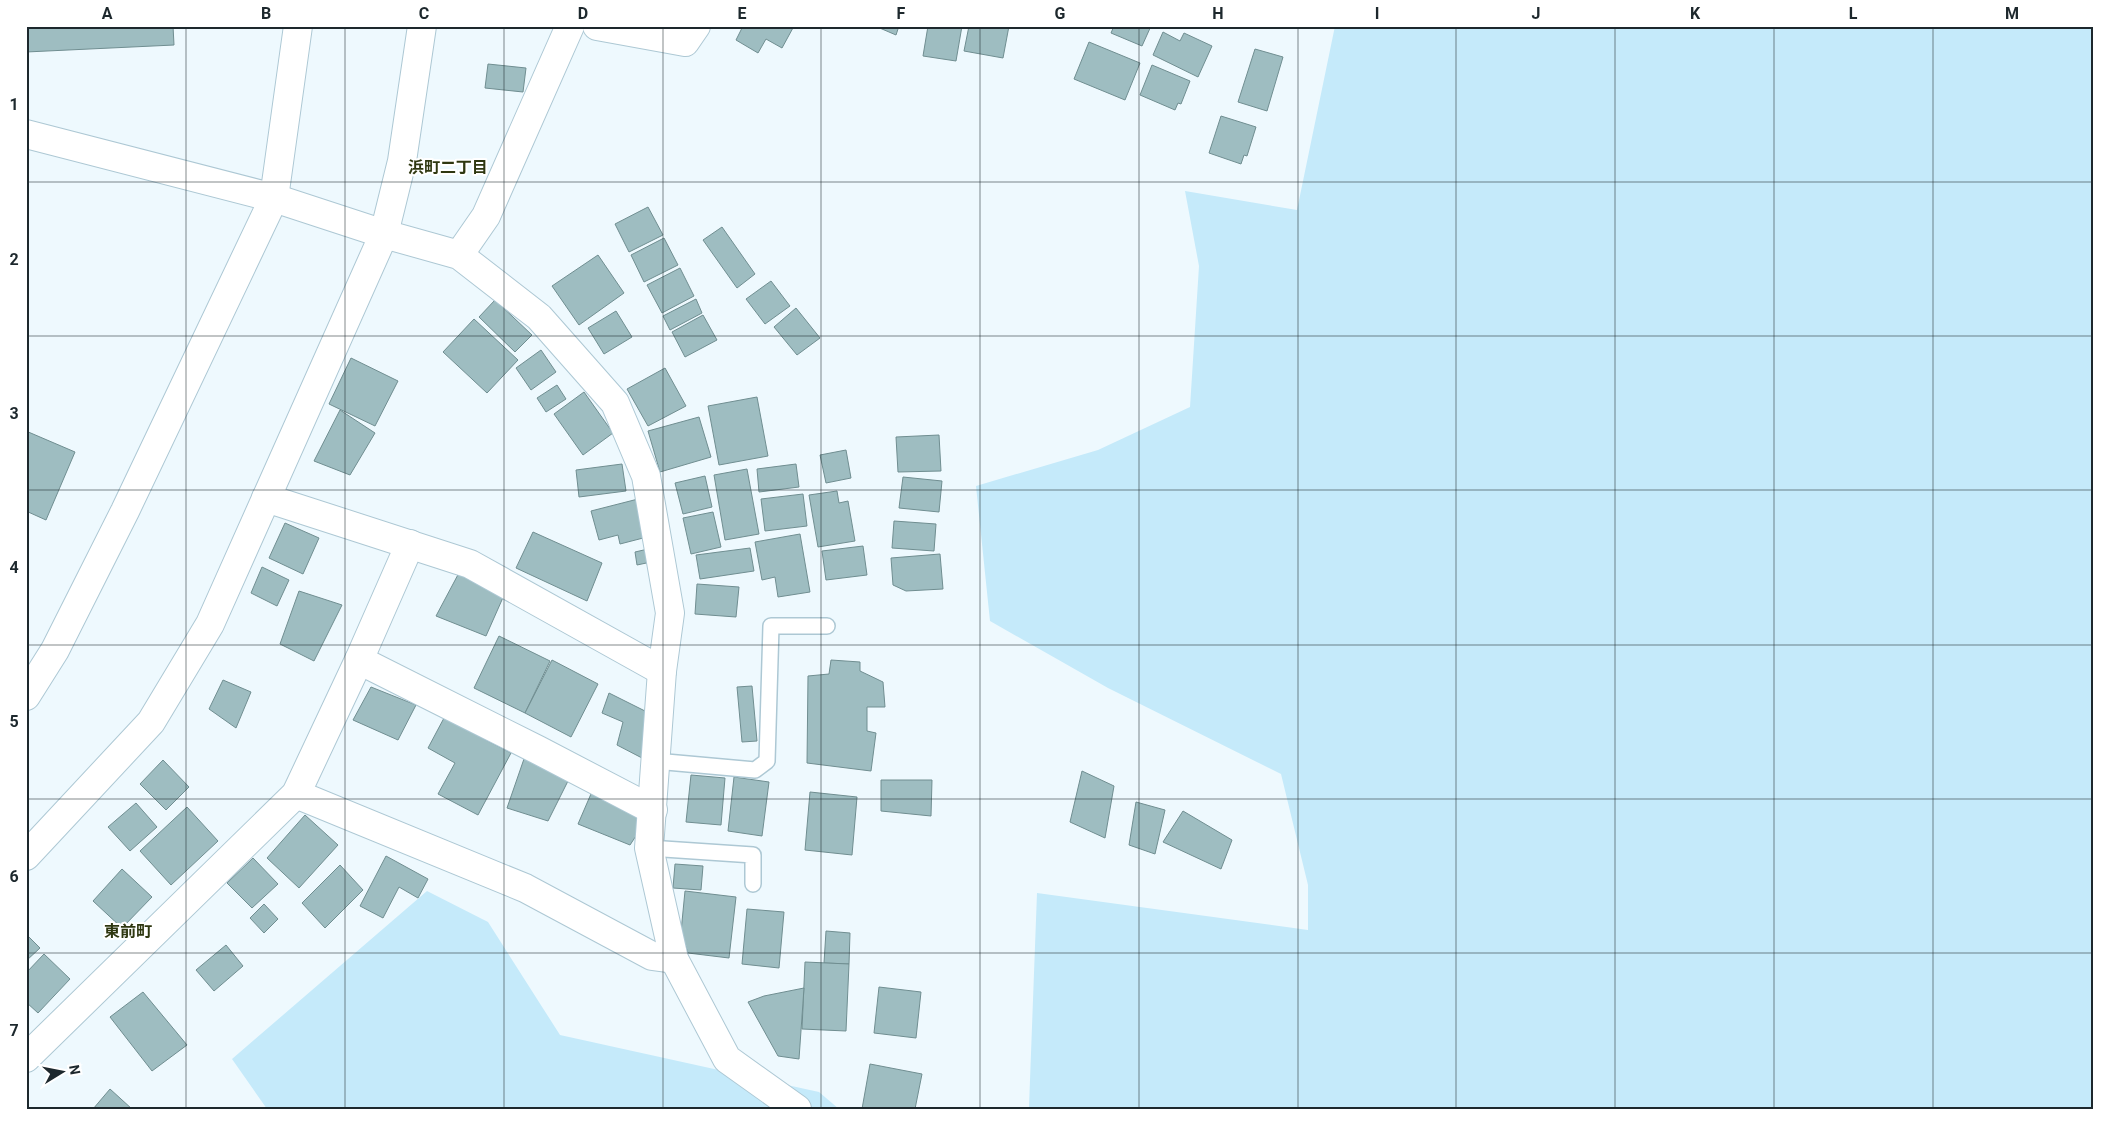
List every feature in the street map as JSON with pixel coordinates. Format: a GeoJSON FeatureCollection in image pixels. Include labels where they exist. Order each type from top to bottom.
{"type":"FeatureCollection","features":[{"type":"Feature","properties":{"kind":"street"},"geometry":{"type":"LineString","coordinates":[[26,696],[55,650],[125,511],[274,198],[298,26]]}},
{"type":"Feature","properties":{"kind":"street"},"geometry":{"type":"LineString","coordinates":[[26,856],[151,722],[210,624],[384,234],[402,161],[422,26]]}},
{"type":"Feature","properties":{"kind":"street"},"geometry":{"type":"LineString","coordinates":[[459,255],[486,216],[570,26]]}},
{"type":"Feature","properties":{"kind":"street"},"geometry":{"type":"LineString","coordinates":[[597,26],[685,42],[696,26]]}},
{"type":"Feature","properties":{"kind":"street"},"geometry":{"type":"LineString","coordinates":[[26,134],[274,198],[384,234],[459,255],[539,317],[615,403],[646,476],[670,613],[662,671],[649,848],[674,959],[727,1059],[798,1109]]}},
{"type":"Feature","properties":{"kind":"street"},"geometry":{"type":"LineString","coordinates":[[266,498],[470,564],[662,671]]}},
{"type":"Feature","properties":{"kind":"street"},"geometry":{"type":"LineString","coordinates":[[26,1058],[296,794],[359,660],[410,544]]}},
{"type":"Feature","properties":{"kind":"street"},"geometry":{"type":"LineString","coordinates":[[359,660],[653,810]]}},
{"type":"Feature","properties":{"kind":"street"},"geometry":{"type":"LineString","coordinates":[[296,794],[525,888],[652,956],[674,959]]}},
{"type":"Feature","properties":{"kind":"lane"},"geometry":{"type":"LineString","coordinates":[[656,761],[755,770],[767,761],[771,626],[827,626]]}},
{"type":"Feature","properties":{"kind":"lane"},"geometry":{"type":"LineString","coordinates":[[649,848],[753,855],[754,884]]}},
{"type":"Feature","properties":{"kind":"shaded area"},"geometry":{"type":"Polygon","coordinates":[[[1335,26],[2093,26],[2093,1109],[1029,1107],[1037,893],[1308,930],[1308,885],[1281,774],[1108,688],[990,621],[976,486],[1098,450],[1190,407],[1199,266],[1185,191],[1297,210],[1335,26]]]}},
{"type":"Feature","properties":{"kind":"shaded area"},"geometry":{"type":"Polygon","coordinates":[[[427,891],[488,922],[560,1035],[819,1092],[839,1109],[267,1109],[232,1059],[427,891]]]}},
{"type":"Feature","properties":{"kind":"building"},"geometry":{"type":"Polygon","coordinates":[[[26,26],[173,26],[174,45],[26,52],[26,26]]]}},
{"type":"Feature","properties":{"kind":"building"},"geometry":{"type":"Polygon","coordinates":[[[743,26],[794,26],[782,48],[766,39],[758,53],[736,40],[743,26]]]}},
{"type":"Feature","properties":{"kind":"building"},"geometry":{"type":"Polygon","coordinates":[[[875,26],[899,26],[896,35],[875,26]]]}},
{"type":"Feature","properties":{"kind":"building"},"geometry":{"type":"Polygon","coordinates":[[[928,26],[962,26],[956,61],[923,56],[928,26]]]}},
{"type":"Feature","properties":{"kind":"building"},"geometry":{"type":"Polygon","coordinates":[[[969,26],[1009,26],[1003,58],[964,51],[969,26]]]}},
{"type":"Feature","properties":{"kind":"building"},"geometry":{"type":"Polygon","coordinates":[[[1114,26],[1151,26],[1142,46],[1111,33],[1114,26]]]}},
{"type":"Feature","properties":{"kind":"building"},"geometry":{"type":"Polygon","coordinates":[[[1163,32],[1180,41],[1184,33],[1212,46],[1198,77],[1153,55],[1163,32]]]}},
{"type":"Feature","properties":{"kind":"building"},"geometry":{"type":"Polygon","coordinates":[[[1089,42],[1140,63],[1125,100],[1074,79],[1089,42]]]}},
{"type":"Feature","properties":{"kind":"building"},"geometry":{"type":"Polygon","coordinates":[[[1255,49],[1283,57],[1267,111],[1238,102],[1255,49]]]}},
{"type":"Feature","properties":{"kind":"building"},"geometry":{"type":"Polygon","coordinates":[[[488,64],[526,68],[523,92],[485,88],[488,64]]]}},
{"type":"Feature","properties":{"kind":"building"},"geometry":{"type":"Polygon","coordinates":[[[1152,65],[1190,81],[1181,104],[1178,103],[1175,110],[1140,95],[1152,65]]]}},
{"type":"Feature","properties":{"kind":"building"},"geometry":{"type":"Polygon","coordinates":[[[1221,116],[1256,127],[1247,156],[1244,155],[1241,164],[1209,153],[1221,116]]]}},
{"type":"Feature","properties":{"kind":"building"},"geometry":{"type":"Polygon","coordinates":[[[648,207],[663,235],[629,252],[615,224],[648,207]]]}},
{"type":"Feature","properties":{"kind":"building"},"geometry":{"type":"Polygon","coordinates":[[[722,227],[755,274],[737,288],[703,240],[722,227]]]}},
{"type":"Feature","properties":{"kind":"building"},"geometry":{"type":"Polygon","coordinates":[[[664,238],[678,265],[644,282],[631,255],[664,238]]]}},
{"type":"Feature","properties":{"kind":"building"},"geometry":{"type":"Polygon","coordinates":[[[598,255],[624,293],[579,325],[552,286],[598,255]]]}},
{"type":"Feature","properties":{"kind":"building"},"geometry":{"type":"Polygon","coordinates":[[[680,268],[694,296],[662,313],[647,285],[680,268]]]}},
{"type":"Feature","properties":{"kind":"building"},"geometry":{"type":"Polygon","coordinates":[[[771,281],[790,306],[765,324],[746,299],[771,281]]]}},
{"type":"Feature","properties":{"kind":"building"},"geometry":{"type":"Polygon","coordinates":[[[696,299],[702,313],[670,330],[663,316],[696,299]]]}},
{"type":"Feature","properties":{"kind":"building"},"geometry":{"type":"Polygon","coordinates":[[[495,300],[532,335],[515,352],[479,317],[495,300]]]}},
{"type":"Feature","properties":{"kind":"building"},"geometry":{"type":"Polygon","coordinates":[[[796,308],[820,338],[797,355],[774,327],[796,308]]]}},
{"type":"Feature","properties":{"kind":"building"},"geometry":{"type":"Polygon","coordinates":[[[616,311],[632,337],[604,354],[588,328],[616,311]]]}},
{"type":"Feature","properties":{"kind":"building"},"geometry":{"type":"Polygon","coordinates":[[[703,315],[717,340],[685,357],[672,332],[703,315]]]}},
{"type":"Feature","properties":{"kind":"building"},"geometry":{"type":"Polygon","coordinates":[[[474,319],[518,360],[487,393],[443,352],[474,319]]]}},
{"type":"Feature","properties":{"kind":"building"},"geometry":{"type":"Polygon","coordinates":[[[541,350],[556,372],[531,390],[516,368],[541,350]]]}},
{"type":"Feature","properties":{"kind":"building"},"geometry":{"type":"Polygon","coordinates":[[[351,358],[398,381],[375,426],[329,404],[351,358]]]}},
{"type":"Feature","properties":{"kind":"building"},"geometry":{"type":"Polygon","coordinates":[[[665,368],[686,406],[648,426],[627,389],[665,368]]]}},
{"type":"Feature","properties":{"kind":"building"},"geometry":{"type":"Polygon","coordinates":[[[557,385],[566,399],[546,412],[537,398],[557,385]]]}},
{"type":"Feature","properties":{"kind":"building"},"geometry":{"type":"Polygon","coordinates":[[[584,392],[613,433],[583,455],[554,414],[584,392]]]}},
{"type":"Feature","properties":{"kind":"building"},"geometry":{"type":"Polygon","coordinates":[[[757,397],[768,456],[719,465],[708,406],[757,397]]]}},
{"type":"Feature","properties":{"kind":"building"},"geometry":{"type":"Polygon","coordinates":[[[340,410],[375,433],[350,475],[314,461],[340,410]]]}},
{"type":"Feature","properties":{"kind":"building"},"geometry":{"type":"Polygon","coordinates":[[[699,417],[711,457],[660,472],[648,431],[699,417]]]}},
{"type":"Feature","properties":{"kind":"building"},"geometry":{"type":"Polygon","coordinates":[[[26,431],[75,452],[46,520],[26,511],[26,431]]]}},
{"type":"Feature","properties":{"kind":"building"},"geometry":{"type":"Polygon","coordinates":[[[939,435],[941,471],[898,472],[896,437],[939,435]]]}},
{"type":"Feature","properties":{"kind":"building"},"geometry":{"type":"Polygon","coordinates":[[[846,450],[851,478],[826,483],[820,455],[846,450]]]}},
{"type":"Feature","properties":{"kind":"building"},"geometry":{"type":"Polygon","coordinates":[[[622,464],[626,491],[579,497],[576,470],[622,464]]]}},
{"type":"Feature","properties":{"kind":"building"},"geometry":{"type":"Polygon","coordinates":[[[796,464],[799,487],[759,492],[757,469],[796,464]]]}},
{"type":"Feature","properties":{"kind":"building"},"geometry":{"type":"Polygon","coordinates":[[[747,469],[759,534],[725,540],[714,475],[747,469]]]}},
{"type":"Feature","properties":{"kind":"building"},"geometry":{"type":"Polygon","coordinates":[[[705,476],[712,507],[683,514],[675,483],[705,476]]]}},
{"type":"Feature","properties":{"kind":"building"},"geometry":{"type":"Polygon","coordinates":[[[903,477],[942,481],[939,512],[899,508],[903,477]]]}},
{"type":"Feature","properties":{"kind":"building"},"geometry":{"type":"Polygon","coordinates":[[[837,491],[839,503],[848,501],[855,541],[818,547],[809,495],[837,491]]]}},
{"type":"Feature","properties":{"kind":"building"},"geometry":{"type":"Polygon","coordinates":[[[803,494],[807,526],[765,531],[761,499],[803,494]]]}},
{"type":"Feature","properties":{"kind":"building"},"geometry":{"type":"Polygon","coordinates":[[[638,499],[647,537],[620,544],[618,535],[599,540],[591,511],[638,499]]]}},
{"type":"Feature","properties":{"kind":"building"},"geometry":{"type":"Polygon","coordinates":[[[713,512],[721,547],[691,554],[683,518],[713,512]]]}},
{"type":"Feature","properties":{"kind":"building"},"geometry":{"type":"Polygon","coordinates":[[[894,521],[936,524],[934,551],[892,548],[894,521]]]}},
{"type":"Feature","properties":{"kind":"building"},"geometry":{"type":"Polygon","coordinates":[[[285,523],[319,538],[303,574],[269,558],[285,523]]]}},
{"type":"Feature","properties":{"kind":"building"},"geometry":{"type":"Polygon","coordinates":[[[533,532],[602,563],[587,601],[516,568],[533,532]]]}},
{"type":"Feature","properties":{"kind":"building"},"geometry":{"type":"Polygon","coordinates":[[[800,534],[810,592],[778,597],[775,577],[762,580],[755,542],[800,534]]]}},
{"type":"Feature","properties":{"kind":"building"},"geometry":{"type":"Polygon","coordinates":[[[863,546],[867,575],[826,580],[822,551],[863,546]]]}},
{"type":"Feature","properties":{"kind":"building"},"geometry":{"type":"Polygon","coordinates":[[[750,548],[754,571],[700,579],[696,555],[750,548]]]}},
{"type":"Feature","properties":{"kind":"building"},"geometry":{"type":"Polygon","coordinates":[[[648,549],[651,562],[637,565],[635,552],[648,549]]]}},
{"type":"Feature","properties":{"kind":"building"},"geometry":{"type":"Polygon","coordinates":[[[940,554],[943,589],[906,591],[893,585],[891,558],[940,554]]]}},
{"type":"Feature","properties":{"kind":"building"},"geometry":{"type":"Polygon","coordinates":[[[262,567],[289,580],[277,606],[251,593],[262,567]]]}},
{"type":"Feature","properties":{"kind":"building"},"geometry":{"type":"Polygon","coordinates":[[[461,569],[505,593],[486,636],[436,616],[461,569]]]}},
{"type":"Feature","properties":{"kind":"building"},"geometry":{"type":"Polygon","coordinates":[[[697,584],[739,587],[736,617],[695,614],[697,584]]]}},
{"type":"Feature","properties":{"kind":"building"},"geometry":{"type":"Polygon","coordinates":[[[299,591],[342,605],[314,661],[280,644],[299,591]]]}},
{"type":"Feature","properties":{"kind":"building"},"geometry":{"type":"Polygon","coordinates":[[[499,636],[550,661],[525,713],[474,688],[499,636]]]}},
{"type":"Feature","properties":{"kind":"building"},"geometry":{"type":"Polygon","coordinates":[[[552,660],[598,684],[571,737],[525,713],[552,660]]]}},
{"type":"Feature","properties":{"kind":"building"},"geometry":{"type":"Polygon","coordinates":[[[831,660],[860,662],[860,671],[883,682],[885,707],[867,707],[867,731],[876,733],[871,771],[807,763],[808,676],[829,674],[831,660]]]}},
{"type":"Feature","properties":{"kind":"building"},"geometry":{"type":"Polygon","coordinates":[[[223,680],[251,692],[236,728],[209,709],[223,680]]]}},
{"type":"Feature","properties":{"kind":"building"},"geometry":{"type":"Polygon","coordinates":[[[752,686],[757,741],[742,742],[737,687],[752,686]]]}},
{"type":"Feature","properties":{"kind":"building"},"geometry":{"type":"Polygon","coordinates":[[[371,687],[416,705],[398,740],[353,720],[371,687]]]}},
{"type":"Feature","properties":{"kind":"building"},"geometry":{"type":"Polygon","coordinates":[[[609,693],[659,718],[642,758],[617,745],[623,722],[602,713],[609,693]]]}},
{"type":"Feature","properties":{"kind":"building"},"geometry":{"type":"Polygon","coordinates":[[[444,718],[511,753],[478,815],[438,794],[455,763],[428,748],[444,718]]]}},
{"type":"Feature","properties":{"kind":"building"},"geometry":{"type":"Polygon","coordinates":[[[525,756],[571,775],[548,821],[507,808],[525,756]]]}},
{"type":"Feature","properties":{"kind":"building"},"geometry":{"type":"Polygon","coordinates":[[[163,760],[189,787],[166,810],[140,784],[163,760]]]}},
{"type":"Feature","properties":{"kind":"building"},"geometry":{"type":"Polygon","coordinates":[[[1082,771],[1114,786],[1105,838],[1070,822],[1082,771]]]}},
{"type":"Feature","properties":{"kind":"building"},"geometry":{"type":"Polygon","coordinates":[[[691,775],[725,778],[721,825],[686,822],[691,775]]]}},
{"type":"Feature","properties":{"kind":"building"},"geometry":{"type":"Polygon","coordinates":[[[734,777],[769,782],[762,836],[728,831],[734,777]]]}},
{"type":"Feature","properties":{"kind":"building"},"geometry":{"type":"Polygon","coordinates":[[[597,780],[653,810],[630,845],[578,824],[597,780]]]}},
{"type":"Feature","properties":{"kind":"building"},"geometry":{"type":"Polygon","coordinates":[[[881,780],[932,780],[931,816],[881,811],[881,780]]]}},
{"type":"Feature","properties":{"kind":"building"},"geometry":{"type":"Polygon","coordinates":[[[810,792],[857,797],[852,855],[805,850],[810,792]]]}},
{"type":"Feature","properties":{"kind":"building"},"geometry":{"type":"Polygon","coordinates":[[[1136,802],[1165,810],[1155,854],[1129,845],[1136,802]]]}},
{"type":"Feature","properties":{"kind":"building"},"geometry":{"type":"Polygon","coordinates":[[[136,803],[157,827],[130,851],[108,827],[136,803]]]}},
{"type":"Feature","properties":{"kind":"building"},"geometry":{"type":"Polygon","coordinates":[[[187,807],[218,841],[171,885],[140,851],[187,807]]]}},
{"type":"Feature","properties":{"kind":"building"},"geometry":{"type":"Polygon","coordinates":[[[1183,811],[1232,840],[1221,869],[1163,842],[1183,811]]]}},
{"type":"Feature","properties":{"kind":"building"},"geometry":{"type":"Polygon","coordinates":[[[305,815],[338,845],[299,888],[267,858],[305,815]]]}},
{"type":"Feature","properties":{"kind":"building"},"geometry":{"type":"Polygon","coordinates":[[[386,856],[428,879],[418,898],[399,887],[383,918],[360,906],[386,856]]]}},
{"type":"Feature","properties":{"kind":"building"},"geometry":{"type":"Polygon","coordinates":[[[253,858],[278,884],[252,908],[227,883],[253,858]]]}},
{"type":"Feature","properties":{"kind":"building"},"geometry":{"type":"Polygon","coordinates":[[[675,864],[703,866],[701,890],[673,888],[675,864]]]}},
{"type":"Feature","properties":{"kind":"building"},"geometry":{"type":"Polygon","coordinates":[[[340,865],[363,890],[325,928],[302,903],[340,865]]]}},
{"type":"Feature","properties":{"kind":"building"},"geometry":{"type":"Polygon","coordinates":[[[122,869],[152,897],[122,928],[93,901],[122,869]]]}},
{"type":"Feature","properties":{"kind":"building"},"geometry":{"type":"Polygon","coordinates":[[[685,891],[736,897],[729,958],[688,953],[681,932],[685,891]]]}},
{"type":"Feature","properties":{"kind":"building"},"geometry":{"type":"Polygon","coordinates":[[[264,904],[278,919],[264,933],[250,918],[264,904]]]}},
{"type":"Feature","properties":{"kind":"building"},"geometry":{"type":"Polygon","coordinates":[[[747,909],[784,912],[779,968],[742,964],[747,909]]]}},
{"type":"Feature","properties":{"kind":"building"},"geometry":{"type":"Polygon","coordinates":[[[826,931],[850,933],[849,964],[824,963],[826,931]]]}},
{"type":"Feature","properties":{"kind":"building"},"geometry":{"type":"Polygon","coordinates":[[[26,934],[40,948],[26,961],[26,934]]]}},
{"type":"Feature","properties":{"kind":"building"},"geometry":{"type":"Polygon","coordinates":[[[226,945],[243,966],[214,991],[196,970],[226,945]]]}},
{"type":"Feature","properties":{"kind":"building"},"geometry":{"type":"Polygon","coordinates":[[[44,954],[70,979],[38,1013],[26,1002],[26,973],[44,954]]]}},
{"type":"Feature","properties":{"kind":"building"},"geometry":{"type":"Polygon","coordinates":[[[805,962],[849,964],[846,1031],[802,1029],[805,962]]]}},
{"type":"Feature","properties":{"kind":"building"},"geometry":{"type":"Polygon","coordinates":[[[879,987],[921,992],[916,1038],[874,1033],[879,987]]]}},
{"type":"Feature","properties":{"kind":"building"},"geometry":{"type":"Polygon","coordinates":[[[804,988],[799,1059],[778,1056],[748,1002],[764,996],[804,988]]]}},
{"type":"Feature","properties":{"kind":"building"},"geometry":{"type":"Polygon","coordinates":[[[143,992],[187,1045],[152,1071],[110,1017],[143,992]]]}},
{"type":"Feature","properties":{"kind":"building"},"geometry":{"type":"Polygon","coordinates":[[[870,1064],[922,1074],[915,1109],[862,1109],[870,1064]]]}},
{"type":"Feature","properties":{"kind":"building"},"geometry":{"type":"Polygon","coordinates":[[[110,1089],[132,1109],[93,1109],[110,1089]]]}},
{"type":"Feature","properties":{"kind":"district","name":"浜町二丁目"},"geometry":{"type":"Point","coordinates":[448,167]}},
{"type":"Feature","properties":{"kind":"district","name":"東前町"},"geometry":{"type":"Point","coordinates":[128,931]}}]}
